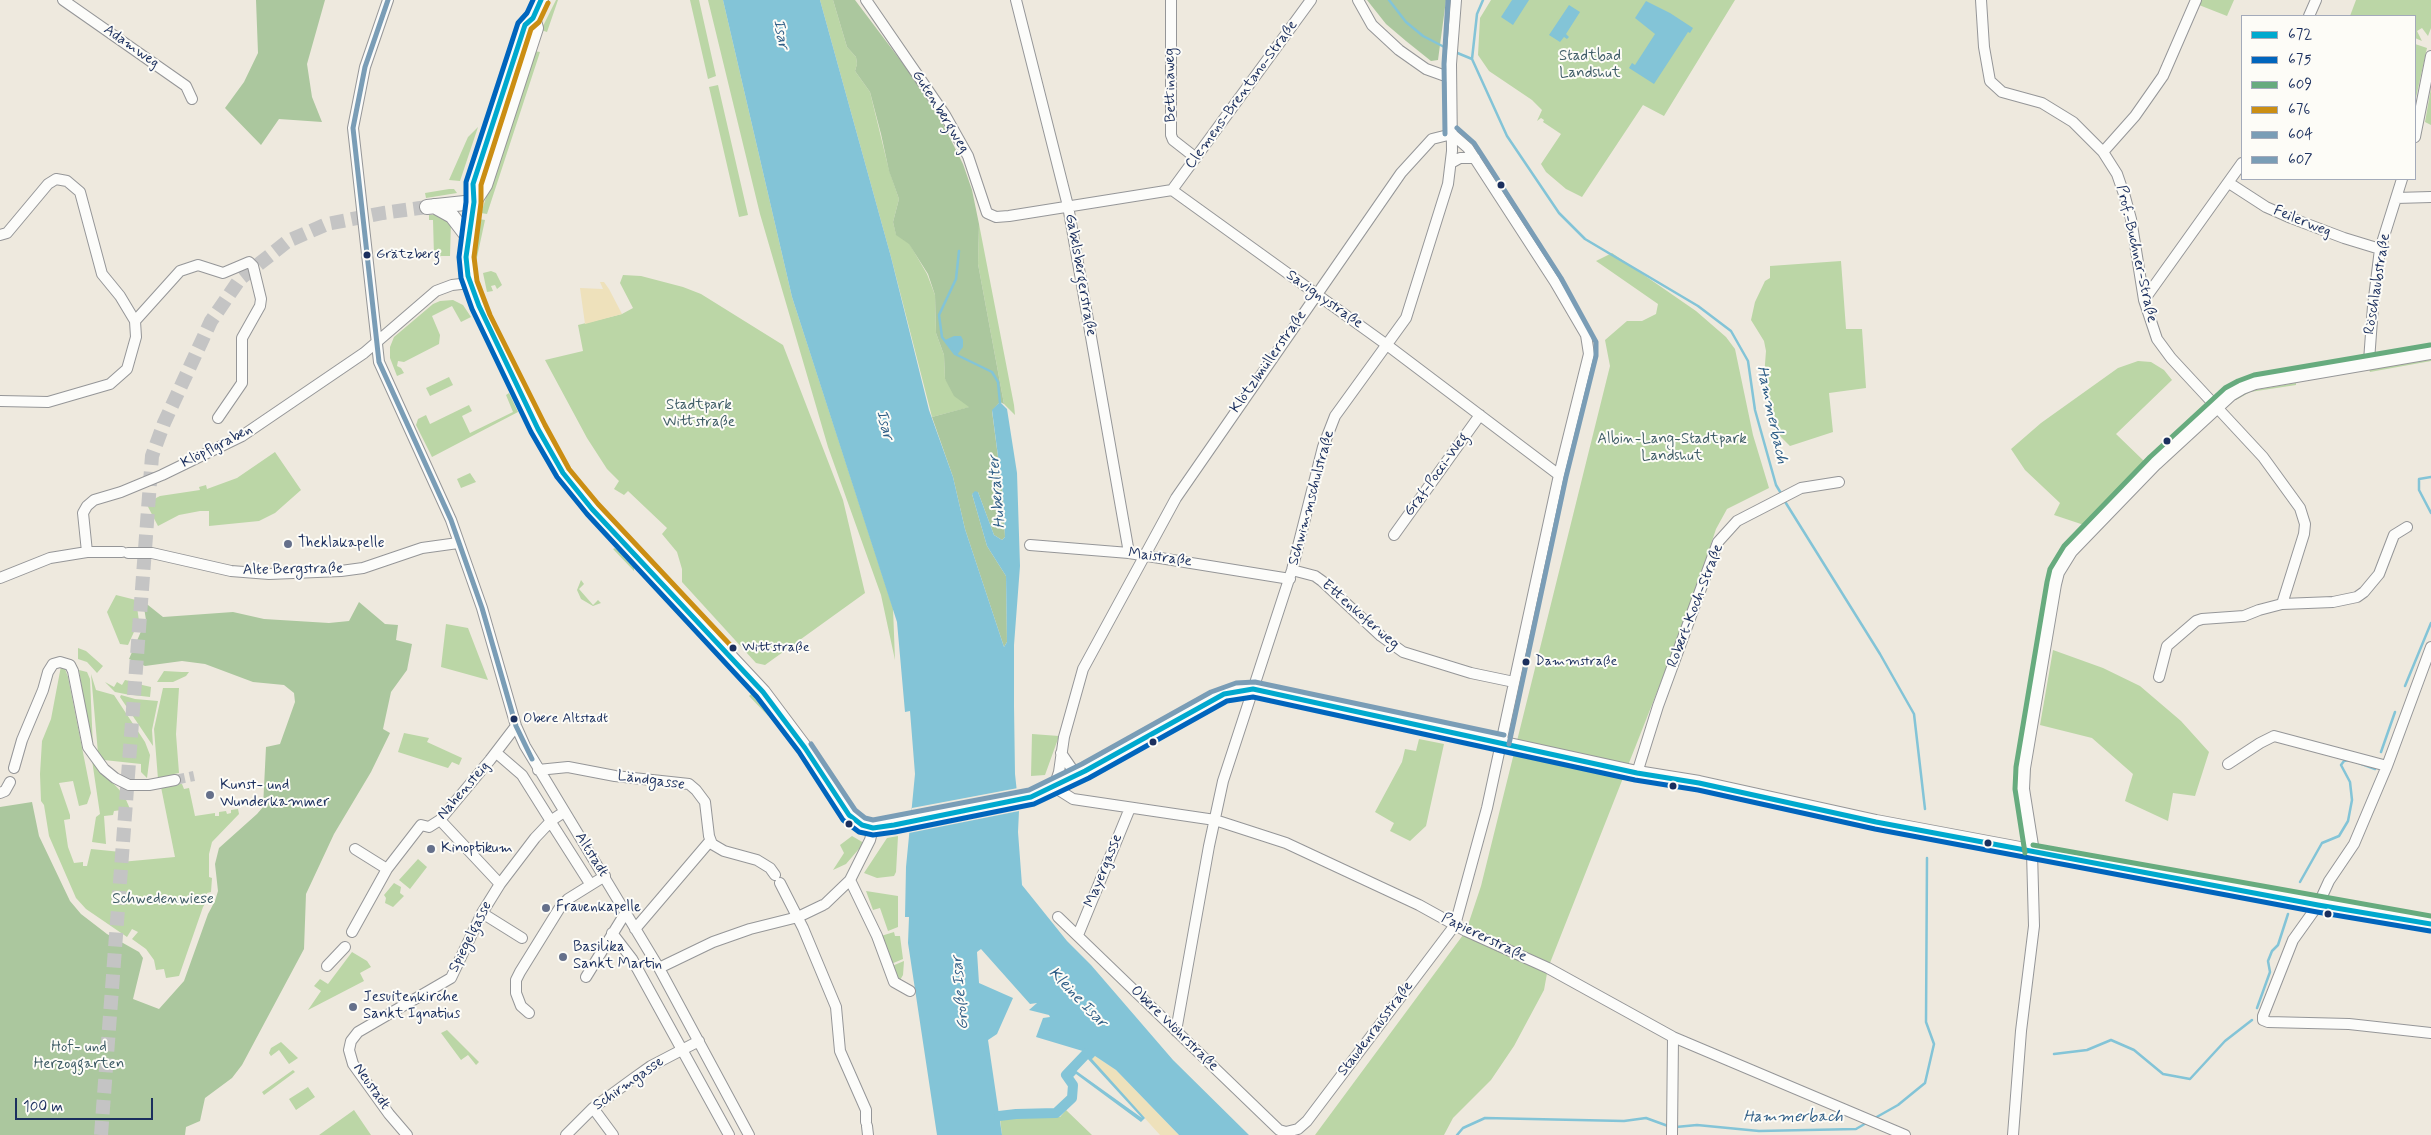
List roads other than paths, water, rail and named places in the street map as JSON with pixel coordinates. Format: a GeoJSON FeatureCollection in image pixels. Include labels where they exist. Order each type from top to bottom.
{"type":"FeatureCollection","features":[{"type":"Feature","properties":{"kind":"main road"},"geometry":{"type":"LineString","coordinates":[[540,0],[533,18],[536,28],[532,42],[485,185],[474,202],[466,257],[470,283],[488,327],[538,429],[563,473],[592,509],[763,692],[805,748],[849,815],[862,825],[873,828],[1018,800],[1054,787],[1224,694],[1253,689],[1637,773],[1699,783],[1876,822],[2318,906],[2431,924]]}},
{"type":"Feature","properties":{"kind":"main road"},"geometry":{"type":"LineString","coordinates":[[468,237],[456,219],[431,206],[474,202]]}},
{"type":"Feature","properties":{"kind":"main road"},"geometry":{"type":"LineString","coordinates":[[2032,852],[2022,789],[2023,768],[2040,675],[2051,596],[2057,572],[2079,540],[2155,463],[2230,394],[2256,382],[2369,361],[2431,352]]}},
{"type":"Feature","properties":{"kind":"street","name":"Adamweg"},"geometry":{"type":"LineString","coordinates":[[63,0],[186,86],[192,99]]}},
{"type":"Feature","properties":{"kind":"street","name":"Altstadt"},"geometry":{"type":"LineString","coordinates":[[388,0],[366,67],[353,128],[377,342],[382,371],[436,484],[482,608],[516,726],[538,770],[659,968],[747,1131]]}},
{"type":"Feature","properties":{"kind":"street","name":"Gutenbergweg"},"geometry":{"type":"LineString","coordinates":[[866,0],[950,123],[968,156],[987,213],[996,217],[1003,217],[1068,206]]}},
{"type":"Feature","properties":{"kind":"street","name":"Gabelsbergerstraße"},"geometry":{"type":"LineString","coordinates":[[1016,0],[1068,206],[1129,552]]}},
{"type":"Feature","properties":{"kind":"street","name":"Bettinaweg"},"geometry":{"type":"LineString","coordinates":[[1171,0],[1171,135],[1173,140],[1196,158]]}},
{"type":"Feature","properties":{"kind":"street","name":"Clemens-Brentano-Straße"},"geometry":{"type":"LineString","coordinates":[[1172,190],[1311,0]]}},
{"type":"Feature","properties":{"kind":"street"},"geometry":{"type":"LineString","coordinates":[[1358,0],[1372,25],[1398,50],[1426,69],[1451,78]]}},
{"type":"Feature","properties":{"kind":"street"},"geometry":{"type":"LineString","coordinates":[[1455,924],[1487,808],[1559,475],[1589,354],[1589,343],[1555,282],[1475,158],[1468,148],[1452,134],[1451,64],[1456,0]]}},
{"type":"Feature","properties":{"kind":"street","name":"Prof.-Buchner-Straße"},"geometry":{"type":"LineString","coordinates":[[1981,0],[1987,72],[1994,85],[2002,92],[2030,99],[2057,112],[2085,131],[2102,152],[2117,174],[2129,212],[2144,300],[2153,328],[2164,350],[2276,472],[2291,493],[2304,519],[2301,543],[2282,604]]}},
{"type":"Feature","properties":{"kind":"street"},"geometry":{"type":"LineString","coordinates":[[2102,152],[2135,116],[2163,76],[2196,0]]}},
{"type":"Feature","properties":{"kind":"street"},"geometry":{"type":"LineString","coordinates":[[2309,15],[2316,0]]}},
{"type":"Feature","properties":{"kind":"street"},"geometry":{"type":"LineString","coordinates":[[2416,132],[2431,56]]}},
{"type":"Feature","properties":{"kind":"street","name":"Schwimmschulstraße"},"geometry":{"type":"LineString","coordinates":[[1176,1031],[1223,781],[1291,574],[1323,447],[1333,419],[1403,323],[1410,309],[1442,205],[1451,163],[1452,134]]}},
{"type":"Feature","properties":{"kind":"street","name":"Klötzlmüllerstraße"},"geometry":{"type":"LineString","coordinates":[[1054,787],[1059,772],[1064,737],[1083,669],[1176,498],[1211,444],[1401,173],[1432,139],[1452,134]]}},
{"type":"Feature","properties":{"kind":"street"},"geometry":{"type":"LineString","coordinates":[[1451,163],[1460,158],[1475,158]]}},
{"type":"Feature","properties":{"kind":"street"},"geometry":{"type":"LineString","coordinates":[[2144,300],[2241,165]]}},
{"type":"Feature","properties":{"kind":"street"},"geometry":{"type":"LineString","coordinates":[[0,235],[7,233],[48,184],[56,179],[68,181],[80,192],[102,274],[120,296],[135,321],[136,337],[127,369],[110,384],[48,402],[0,401]]}},
{"type":"Feature","properties":{"kind":"street","name":"Röschlaubstraße"},"geometry":{"type":"LineString","coordinates":[[2369,361],[2372,306],[2380,249],[2402,180]]}},
{"type":"Feature","properties":{"kind":"street","name":"Feilerweg"},"geometry":{"type":"LineString","coordinates":[[2229,183],[2266,207],[2291,218],[2380,249]]}},
{"type":"Feature","properties":{"kind":"street"},"geometry":{"type":"LineString","coordinates":[[1068,206],[1172,190]]}},
{"type":"Feature","properties":{"kind":"street","name":"Savignystraße"},"geometry":{"type":"LineString","coordinates":[[1172,190],[1387,345],[1559,475]]}},
{"type":"Feature","properties":{"kind":"street"},"geometry":{"type":"LineString","coordinates":[[2396,198],[2431,197]]}},
{"type":"Feature","properties":{"kind":"street"},"geometry":{"type":"LineString","coordinates":[[135,321],[175,276],[188,267],[198,265],[224,273],[244,262],[251,263],[261,299],[260,306],[242,338],[242,383],[218,418]]}},
{"type":"Feature","properties":{"kind":"street"},"geometry":{"type":"LineString","coordinates":[[377,342],[436,291],[452,285],[470,283]]}},
{"type":"Feature","properties":{"kind":"street","name":"Klöpflgraben"},"geometry":{"type":"LineString","coordinates":[[87,552],[83,513],[94,500],[121,492],[162,475],[242,436],[377,342]]}},
{"type":"Feature","properties":{"kind":"street","name":"Graf-Pocci-Weg"},"geometry":{"type":"LineString","coordinates":[[1394,535],[1480,415]]}},
{"type":"Feature","properties":{"kind":"street","name":"Robert-Koch-Straße"},"geometry":{"type":"LineString","coordinates":[[1637,773],[1658,706],[1718,542],[1729,528],[1760,509],[1801,488],[1839,482]]}},
{"type":"Feature","properties":{"kind":"street"},"geometry":{"type":"LineString","coordinates":[[2159,676],[2167,646],[2196,621],[2209,617],[2244,616],[2282,604],[2333,602],[2357,596],[2364,592],[2379,574],[2394,536],[2407,527]]}},
{"type":"Feature","properties":{"kind":"street","name":"Alte Bergstraße"},"geometry":{"type":"LineString","coordinates":[[0,578],[50,558],[87,552],[152,553],[231,571],[269,574],[356,569],[422,548],[458,543]]}},
{"type":"Feature","properties":{"kind":"street","name":"Maistraße"},"geometry":{"type":"LineString","coordinates":[[1030,544],[1129,552],[1143,556],[1291,574]]}},
{"type":"Feature","properties":{"kind":"street","name":"Ettenkoferweg"},"geometry":{"type":"LineString","coordinates":[[1291,574],[1315,576],[1381,636],[1403,652],[1471,673],[1514,682]]}},
{"type":"Feature","properties":{"kind":"street"},"geometry":{"type":"LineString","coordinates":[[2431,647],[2387,766],[2354,844],[2329,881],[2318,906],[2293,940],[2263,1016],[2263,1020],[2349,1024],[2431,1033]]}},
{"type":"Feature","properties":{"kind":"street"},"geometry":{"type":"LineString","coordinates":[[14,768],[22,740],[43,690],[48,672],[53,664],[60,662],[70,666],[73,671],[88,747],[97,761],[112,776],[126,785],[160,784],[175,780]]}},
{"type":"Feature","properties":{"kind":"street","name":"Nahensteig"},"geometry":{"type":"LineString","coordinates":[[352,932],[387,869],[421,825],[429,827],[440,820],[516,726]]}},
{"type":"Feature","properties":{"kind":"street"},"geometry":{"type":"LineString","coordinates":[[2228,764],[2274,736],[2387,766]]}},
{"type":"Feature","properties":{"kind":"street"},"geometry":{"type":"LineString","coordinates":[[1061,753],[1072,769],[1081,773]]}},
{"type":"Feature","properties":{"kind":"street","name":"Altstadt"},"geometry":{"type":"LineString","coordinates":[[500,756],[522,775],[589,882]]}},
{"type":"Feature","properties":{"kind":"street","name":"Ländgasse"},"geometry":{"type":"LineString","coordinates":[[538,770],[567,764],[616,776],[688,784],[696,790],[705,802],[710,842]]}},
{"type":"Feature","properties":{"kind":"street"},"geometry":{"type":"LineString","coordinates":[[0,793],[6,791],[10,782]]}},
{"type":"Feature","properties":{"kind":"street","name":"Papiererstraße"},"geometry":{"type":"LineString","coordinates":[[1054,787],[1073,799],[1215,820],[1286,843],[1548,968],[1673,1036],[1898,1133]]}},
{"type":"Feature","properties":{"kind":"street","name":"Mayergasse"},"geometry":{"type":"LineString","coordinates":[[1078,935],[1130,808]]}},
{"type":"Feature","properties":{"kind":"street","name":"Spiegelgasse"},"geometry":{"type":"LineString","coordinates":[[355,1035],[451,978],[482,913],[500,884],[535,838],[564,812]]}},
{"type":"Feature","properties":{"kind":"street"},"geometry":{"type":"LineString","coordinates":[[440,820],[500,884]]}},
{"type":"Feature","properties":{"kind":"street"},"geometry":{"type":"LineString","coordinates":[[659,968],[713,942],[750,929],[798,917],[824,904],[850,880],[870,840],[873,828]]}},
{"type":"Feature","properties":{"kind":"street"},"geometry":{"type":"LineString","coordinates":[[635,929],[710,842],[724,851],[763,863],[778,879],[798,917],[836,1008],[840,1051],[866,1110],[867,1128]]}},
{"type":"Feature","properties":{"kind":"street"},"geometry":{"type":"LineString","coordinates":[[355,849],[387,869]]}},
{"type":"Feature","properties":{"kind":"street"},"geometry":{"type":"LineString","coordinates":[[2013,1135],[2021,1031],[2034,926],[2032,852]]}},
{"type":"Feature","properties":{"kind":"street"},"geometry":{"type":"LineString","coordinates":[[529,1013],[521,1006],[516,993],[516,980],[520,972],[559,909],[568,899],[604,876]]}},
{"type":"Feature","properties":{"kind":"street"},"geometry":{"type":"LineString","coordinates":[[850,880],[877,936],[894,982],[910,991]]}},
{"type":"Feature","properties":{"kind":"street"},"geometry":{"type":"LineString","coordinates":[[586,977],[626,912]]}},
{"type":"Feature","properties":{"kind":"street"},"geometry":{"type":"LineString","coordinates":[[482,913],[522,938]]}},
{"type":"Feature","properties":{"kind":"street","name":"Obere Wöhrstraße"},"geometry":{"type":"LineString","coordinates":[[1058,917],[1279,1130],[1286,1132],[1294,1130]]}},
{"type":"Feature","properties":{"kind":"street","name":"Staudenrausstraße"},"geometry":{"type":"LineString","coordinates":[[1294,1130],[1307,1121],[1455,924]]}},
{"type":"Feature","properties":{"kind":"street"},"geometry":{"type":"LineString","coordinates":[[612,934],[632,960],[729,1134],[747,1131]]}},
{"type":"Feature","properties":{"kind":"street"},"geometry":{"type":"LineString","coordinates":[[327,966],[345,947]]}},
{"type":"Feature","properties":{"kind":"street","name":"Neustadt"},"geometry":{"type":"LineString","coordinates":[[355,1035],[349,1048],[353,1064],[389,1114],[407,1135]]}},
{"type":"Feature","properties":{"kind":"street"},"geometry":{"type":"LineString","coordinates":[[1672,1135],[1673,1036]]}},
{"type":"Feature","properties":{"kind":"street","name":"Schirmgasse"},"geometry":{"type":"LineString","coordinates":[[566,1135],[593,1108],[651,1066],[699,1041]]}},
{"type":"Feature","properties":{"kind":"street"},"geometry":{"type":"LineString","coordinates":[[593,1108],[613,1135]]}},
{"type":"Feature","properties":{"kind":"water"},"geometry":{"type":"Polygon","coordinates":[[[723,0],[820,0],[891,257],[929,410],[953,477],[965,529],[1004,647],[1007,642],[1006,576],[987,546],[972,494],[975,491],[978,492],[994,535],[1002,540],[1005,537],[1003,495],[992,410],[1000,402],[1007,409],[1017,473],[1020,566],[1014,645],[1014,706],[1015,774],[1019,811],[1018,832],[1022,885],[1067,941],[1091,965],[1173,1060],[1249,1135],[1179,1135],[1116,1070],[1095,1056],[1092,1059],[1145,1118],[1141,1122],[1076,1074],[1070,1080],[1067,1078],[1075,1070],[1142,1118],[1087,1058],[1089,1056],[1086,1052],[1036,1037],[1043,1018],[1050,1017],[1049,1015],[1029,1010],[1037,1003],[1030,1004],[981,949],[977,952],[979,983],[1013,998],[997,1034],[988,1040],[1002,1135],[937,1135],[908,943],[909,917],[905,917],[906,867],[915,774],[910,711],[905,712],[897,622],[792,297],[723,0]]]}},
{"type":"Feature","properties":{"kind":"water"},"geometry":{"type":"Polygon","coordinates":[[[1512,0],[1529,0],[1513,25],[1501,17],[1512,0]]]}},
{"type":"Feature","properties":{"kind":"water"},"geometry":{"type":"Polygon","coordinates":[[[1646,1],[1670,13],[1693,28],[1690,33],[1688,32],[1654,84],[1629,68],[1632,63],[1635,65],[1655,34],[1635,18],[1646,1]]]}},
{"type":"Feature","properties":{"kind":"water"},"geometry":{"type":"Polygon","coordinates":[[[1569,5],[1580,12],[1566,34],[1569,37],[1567,39],[1564,37],[1560,42],[1549,35],[1569,5]]]}},
{"type":"Feature","properties":{"kind":"water"},"geometry":{"type":"Polygon","coordinates":[[[954,336],[961,336],[963,340],[963,347],[957,355],[945,340],[954,336]]]}},
{"type":"Feature","properties":{"kind":"waterway","name":"Hammerbach"},"geometry":{"type":"LineString","coordinates":[[1389,0],[1406,22],[1423,36],[1450,50]]}},
{"type":"Feature","properties":{"kind":"waterway"},"geometry":{"type":"LineString","coordinates":[[1472,59],[1477,14],[1483,0]]}},
{"type":"Feature","properties":{"kind":"waterway","name":"Hammerbach"},"geometry":{"type":"LineString","coordinates":[[1455,52],[1472,59],[1507,136],[1559,213],[1585,239],[1698,306],[1731,331],[1748,361],[1755,410],[1776,485],[1782,495]]}},
{"type":"Feature","properties":{"kind":"waterway","name":"Huberalter"},"geometry":{"type":"LineString","coordinates":[[959,251],[956,279],[939,315],[942,337],[955,354],[992,372],[998,382],[1000,403]]}},
{"type":"Feature","properties":{"kind":"waterway"},"geometry":{"type":"LineString","coordinates":[[2431,477],[2419,479],[2419,490],[2431,513]]}},
{"type":"Feature","properties":{"kind":"waterway","name":"Hammerbach"},"geometry":{"type":"LineString","coordinates":[[1784,500],[1880,654],[1914,714],[1925,809]]}},
{"type":"Feature","properties":{"kind":"waterway"},"geometry":{"type":"LineString","coordinates":[[2405,686],[2431,623]]}},
{"type":"Feature","properties":{"kind":"waterway"},"geometry":{"type":"LineString","coordinates":[[2381,752],[2395,712]]}},
{"type":"Feature","properties":{"kind":"waterway"},"geometry":{"type":"LineString","coordinates":[[2300,882],[2322,843],[2339,836],[2348,821],[2352,800],[2350,782],[2341,765],[2344,761],[2349,760]]}},
{"type":"Feature","properties":{"kind":"waterway"},"geometry":{"type":"LineString","coordinates":[[2359,763],[2375,769]]}},
{"type":"Feature","properties":{"kind":"waterway","name":"Hammerbach"},"geometry":{"type":"LineString","coordinates":[[1875,1118],[1898,1105],[1925,1083],[1934,1044],[1926,1022],[1927,858]]}},
{"type":"Feature","properties":{"kind":"waterway"},"geometry":{"type":"LineString","coordinates":[[2257,1008],[2270,972],[2268,961],[2272,951],[2278,945],[2288,914]]}},
{"type":"Feature","properties":{"kind":"waterway"},"geometry":{"type":"LineString","coordinates":[[2054,1054],[2087,1050],[2111,1040],[2134,1050],[2163,1074],[2190,1079],[2225,1041],[2252,1020]]}},
{"type":"Feature","properties":{"kind":"waterway"},"geometry":{"type":"LineString","coordinates":[[999,1116],[1056,1113],[1072,1098],[1073,1085],[1066,1075],[1087,1053]]}},
{"type":"Feature","properties":{"kind":"waterway","name":"Hammerbach"},"geometry":{"type":"LineString","coordinates":[[1457,1135],[1463,1128],[1485,1118],[1624,1121],[1646,1118],[1668,1126]]}},
{"type":"Feature","properties":{"kind":"waterway","name":"Hammerbach"},"geometry":{"type":"LineString","coordinates":[[1676,1127],[1697,1125],[1759,1131],[1856,1129],[1868,1122]]}},
{"type":"Feature","properties":{"kind":"tunnel"},"geometry":{"type":"LineString","coordinates":[[101,1135],[152,456],[164,423],[211,321],[240,279],[288,241],[327,224],[427,207]]}},
{"type":"Feature","properties":{"kind":"tunnel"},"geometry":{"type":"LineString","coordinates":[[175,780],[194,776]]}},
{"type":"Feature","properties":{"kind":"place","name":"Grätzberg"},"geometry":{"type":"Point","coordinates":[367,255]}},
{"type":"Feature","properties":{"kind":"place","name":"Theklakapelle"},"geometry":{"type":"Point","coordinates":[288,544]}},
{"type":"Feature","properties":{"kind":"place","name":"Wittstraße"},"geometry":{"type":"Point","coordinates":[733,648]}},
{"type":"Feature","properties":{"kind":"place","name":"Dammstraße"},"geometry":{"type":"Point","coordinates":[1526,662]}},
{"type":"Feature","properties":{"kind":"place","name":"Obere Altstadt"},"geometry":{"type":"Point","coordinates":[514,719]}},
{"type":"Feature","properties":{"kind":"place","name":"Kunst- und Wunderkammer"},"geometry":{"type":"Point","coordinates":[210,795]}},
{"type":"Feature","properties":{"kind":"place","name":"Kinoptikum"},"geometry":{"type":"Point","coordinates":[431,849]}},
{"type":"Feature","properties":{"kind":"place","name":"Frauenkapelle"},"geometry":{"type":"Point","coordinates":[546,908]}},
{"type":"Feature","properties":{"kind":"place","name":"Basilika Sankt Martin"},"geometry":{"type":"Point","coordinates":[563,957]}},
{"type":"Feature","properties":{"kind":"place","name":"Jesuitenkirche Sankt Ignatius"},"geometry":{"type":"Point","coordinates":[353,1007]}},
{"type":"Feature","properties":{"kind":"water label","name":"Isar"},"geometry":{"type":"Point","coordinates":[780,34]}},
{"type":"Feature","properties":{"kind":"water label","name":"Isar"},"geometry":{"type":"Point","coordinates":[884,425]}},
{"type":"Feature","properties":{"kind":"water label","name":"Große Isar"},"geometry":{"type":"Point","coordinates":[961,993]}},
{"type":"Feature","properties":{"kind":"water label","name":"Kleine Isar"},"geometry":{"type":"Point","coordinates":[1077,998]}},
{"type":"Feature","properties":{"kind":"park label","name":"Stadtbad Landshut"},"geometry":{"type":"Point","coordinates":[1590,66]}},
{"type":"Feature","properties":{"kind":"park label","name":"Stadtpark Wittstraße"},"geometry":{"type":"Point","coordinates":[699,414]}},
{"type":"Feature","properties":{"kind":"park label","name":"Albin-Lang-Stadtpark Landshut"},"geometry":{"type":"Point","coordinates":[1672,448]}},
{"type":"Feature","properties":{"kind":"park label","name":"Schwedenwiese"},"geometry":{"type":"Point","coordinates":[163,900]}},
{"type":"Feature","properties":{"kind":"park label","name":"Hof- und Herzoggarten"},"geometry":{"type":"Point","coordinates":[79,1056]}}]}
